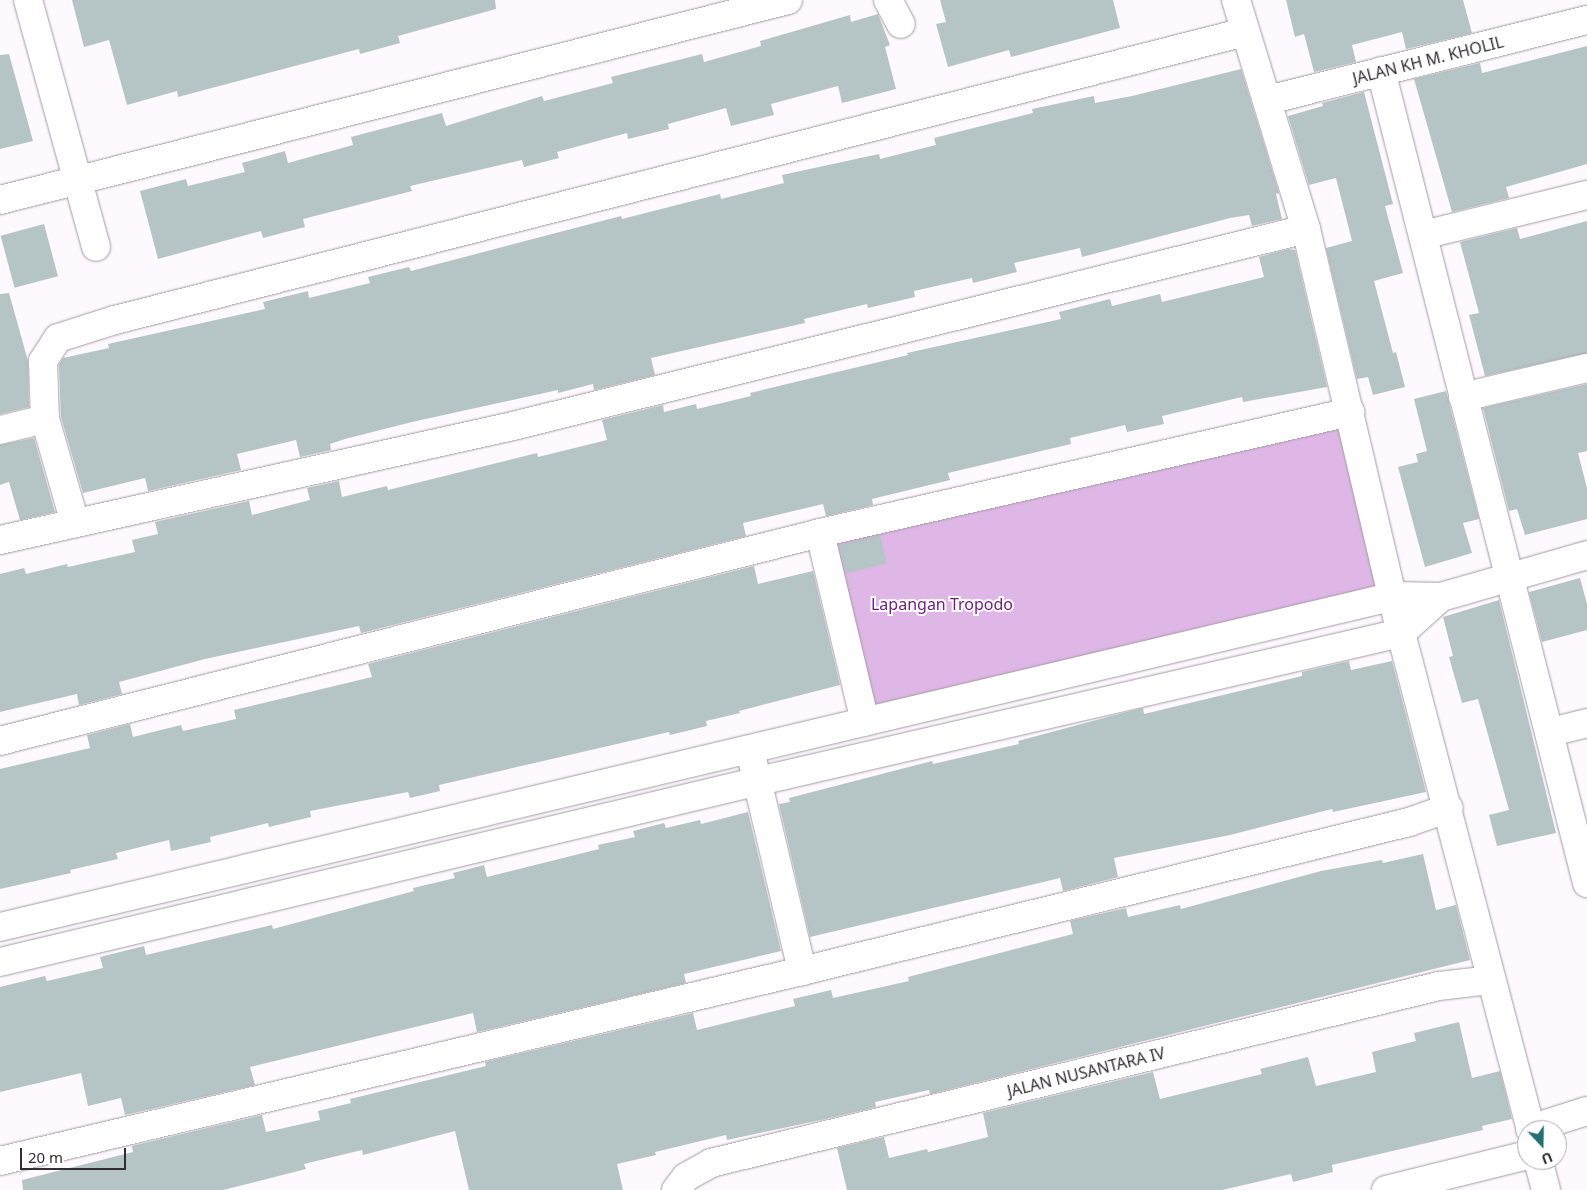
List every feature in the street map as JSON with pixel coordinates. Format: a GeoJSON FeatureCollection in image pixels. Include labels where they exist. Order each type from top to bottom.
{"type":"FeatureCollection","features":[{"type":"Feature","properties":{"kind":"street"},"geometry":{"type":"LineString","coordinates":[[28,0],[96,247]]}},
{"type":"Feature","properties":{"kind":"street"},"geometry":{"type":"LineString","coordinates":[[0,200],[788,0]]}},
{"type":"Feature","properties":{"kind":"street"},"geometry":{"type":"LineString","coordinates":[[888,0],[901,24]]}},
{"type":"Feature","properties":{"kind":"street"},"geometry":{"type":"LineString","coordinates":[[1236,0],[1244,32],[1268,100],[1306,229],[1395,596],[1401,633],[1449,808],[1528,1120]]}},
{"type":"Feature","properties":{"kind":"street","name":"JALAN KH M. KHOLIL"},"geometry":{"type":"LineString","coordinates":[[1268,100],[1587,20]]}},
{"type":"Feature","properties":{"kind":"street"},"geometry":{"type":"LineString","coordinates":[[75,523],[45,419],[43,361],[58,338],[76,331],[1244,32]]}},
{"type":"Feature","properties":{"kind":"street"},"geometry":{"type":"LineString","coordinates":[[1381,71],[1587,883]]}},
{"type":"Feature","properties":{"kind":"street"},"geometry":{"type":"LineString","coordinates":[[1424,235],[1587,195]]}},
{"type":"Feature","properties":{"kind":"street"},"geometry":{"type":"LineString","coordinates":[[0,540],[514,426],[1306,229]]}},
{"type":"Feature","properties":{"kind":"street"},"geometry":{"type":"LineString","coordinates":[[1463,397],[1587,368]]}},
{"type":"Feature","properties":{"kind":"street"},"geometry":{"type":"LineString","coordinates":[[0,741],[820,533],[1350,412]]}},
{"type":"Feature","properties":{"kind":"street"},"geometry":{"type":"LineString","coordinates":[[0,430],[45,419]]}},
{"type":"Feature","properties":{"kind":"street"},"geometry":{"type":"LineString","coordinates":[[820,533],[865,722]]}},
{"type":"Feature","properties":{"kind":"street"},"geometry":{"type":"LineString","coordinates":[[0,926],[1395,596],[1441,597],[1587,555]]}},
{"type":"Feature","properties":{"kind":"street"},"geometry":{"type":"LineString","coordinates":[[0,962],[759,781],[1401,633],[1441,597]]}},
{"type":"Feature","properties":{"kind":"street"},"geometry":{"type":"LineString","coordinates":[[1550,732],[1587,723]]}},
{"type":"Feature","properties":{"kind":"street"},"geometry":{"type":"LineString","coordinates":[[749,749],[759,781],[802,971]]}},
{"type":"Feature","properties":{"kind":"street"},"geometry":{"type":"LineString","coordinates":[[0,1161],[802,971],[1409,822],[1449,808]]}},
{"type":"Feature","properties":{"kind":"street","name":"JALAN NUSANTARA IV"},"geometry":{"type":"LineString","coordinates":[[681,1184],[711,1163],[1439,986],[1491,980]]}},
{"type":"Feature","properties":{"kind":"street"},"geometry":{"type":"LineString","coordinates":[[1557,1120],[1587,1110]]}},
{"type":"Feature","properties":{"kind":"street"},"geometry":{"type":"LineString","coordinates":[[1386,1190],[1517,1157]]}},
{"type":"Feature","properties":{"kind":"street"},"geometry":{"type":"LineString","coordinates":[[1541,1170],[1546,1190]]}},
{"type":"Feature","properties":{"kind":"green space","name":"Lapangan Tropodo"},"geometry":{"type":"Polygon","coordinates":[[[1350,412],[1396,595],[868,727],[822,544],[1350,412]]]}},
{"type":"Feature","properties":{"kind":"building"},"geometry":{"type":"Polygon","coordinates":[[[72,0],[495,0],[496,9],[398,36],[400,43],[360,54],[359,49],[178,97],[177,91],[127,105],[109,40],[84,47],[72,0]]]}},
{"type":"Feature","properties":{"kind":"building"},"geometry":{"type":"Polygon","coordinates":[[[940,0],[1113,0],[1120,28],[1011,57],[1009,50],[948,67],[936,24],[946,22],[940,0]]]}},
{"type":"Feature","properties":{"kind":"building"},"geometry":{"type":"Polygon","coordinates":[[[1286,0],[1463,0],[1472,33],[1406,49],[1402,32],[1352,45],[1356,62],[1314,72],[1304,34],[1295,37],[1286,0]]]}},
{"type":"Feature","properties":{"kind":"building"},"geometry":{"type":"Polygon","coordinates":[[[878,14],[890,45],[885,47],[896,89],[842,103],[838,86],[771,104],[774,115],[731,126],[726,108],[668,124],[669,129],[628,139],[627,133],[557,152],[559,158],[524,167],[522,160],[410,186],[412,191],[303,219],[305,227],[263,238],[261,231],[158,259],[140,191],[186,179],[188,186],[245,172],[242,163],[285,151],[288,163],[353,145],[351,137],[442,113],[446,126],[542,96],[544,101],[613,83],[611,77],[702,54],[704,62],[761,46],[760,41],[850,15],[851,22],[878,14]]]}},
{"type":"Feature","properties":{"kind":"building"},"geometry":{"type":"Polygon","coordinates":[[[1587,46],[1587,164],[1506,187],[1509,198],[1452,212],[1414,79],[1480,63],[1482,73],[1587,46]]]}},
{"type":"Feature","properties":{"kind":"building"},"geometry":{"type":"Polygon","coordinates":[[[9,54],[33,141],[0,149],[0,55],[9,54]]]}},
{"type":"Feature","properties":{"kind":"building"},"geometry":{"type":"Polygon","coordinates":[[[1241,69],[1279,193],[1276,194],[1282,219],[1252,226],[1249,215],[1230,218],[1082,257],[1080,248],[1014,263],[1017,272],[973,283],[972,278],[914,291],[915,297],[868,308],[867,304],[804,319],[805,323],[651,358],[655,375],[594,390],[593,384],[558,393],[558,390],[412,422],[345,439],[330,444],[331,450],[300,457],[296,440],[237,454],[241,470],[148,491],[145,478],[83,493],[61,417],[59,365],[63,358],[109,348],[108,344],[265,309],[263,302],[308,291],[309,298],[370,283],[368,277],[409,267],[411,271],[621,216],[622,219],[720,194],[721,199],[784,183],[782,175],[879,154],[880,159],[936,145],[934,138],[1033,113],[1032,109],[1094,96],[1095,103],[1132,96],[1241,69]]]}},
{"type":"Feature","properties":{"kind":"building"},"geometry":{"type":"Polygon","coordinates":[[[1364,92],[1393,204],[1385,206],[1403,273],[1374,281],[1393,353],[1396,352],[1405,387],[1373,395],[1368,377],[1357,379],[1326,248],[1352,241],[1336,178],[1309,185],[1288,116],[1323,106],[1322,103],[1364,92]]]}},
{"type":"Feature","properties":{"kind":"building"},"geometry":{"type":"Polygon","coordinates":[[[1587,221],[1587,353],[1485,376],[1469,315],[1479,313],[1460,242],[1517,228],[1520,239],[1587,221]]]}},
{"type":"Feature","properties":{"kind":"building"},"geometry":{"type":"Polygon","coordinates":[[[44,224],[58,276],[15,288],[1,236],[44,224]]]}},
{"type":"Feature","properties":{"kind":"building"},"geometry":{"type":"Polygon","coordinates":[[[1289,249],[1295,250],[1327,387],[1243,402],[1242,397],[1162,416],[1164,424],[1127,432],[1125,425],[1070,438],[1071,444],[948,473],[950,480],[872,499],[873,505],[826,516],[823,504],[743,523],[746,536],[361,633],[359,626],[205,659],[119,682],[122,694],[79,705],[77,694],[0,712],[0,574],[24,568],[26,574],[67,564],[68,567],[135,552],[132,540],[158,534],[155,522],[249,501],[252,515],[310,500],[307,488],[339,481],[342,497],[387,486],[388,490],[537,453],[538,457],[607,440],[602,420],[663,405],[664,412],[696,404],[697,409],[751,396],[750,393],[908,355],[907,353],[1061,319],[1059,312],[1110,299],[1112,306],[1160,294],[1162,302],[1264,277],[1259,257],[1289,249]]]}},
{"type":"Feature","properties":{"kind":"building"},"geometry":{"type":"Polygon","coordinates":[[[9,293],[28,361],[29,407],[0,414],[0,294],[9,293]]]}},
{"type":"Feature","properties":{"kind":"building"},"geometry":{"type":"Polygon","coordinates":[[[1587,384],[1587,451],[1578,453],[1587,488],[1587,519],[1525,535],[1517,509],[1509,511],[1483,408],[1587,384]]]}},
{"type":"Feature","properties":{"kind":"building"},"geometry":{"type":"Polygon","coordinates":[[[1446,391],[1479,519],[1463,523],[1472,553],[1425,567],[1398,467],[1418,462],[1416,454],[1427,451],[1414,399],[1446,391]]]}},
{"type":"Feature","properties":{"kind":"building"},"geometry":{"type":"Polygon","coordinates":[[[34,438],[55,512],[20,520],[9,482],[0,485],[0,445],[34,438]]]}},
{"type":"Feature","properties":{"kind":"building"},"geometry":{"type":"Polygon","coordinates":[[[880,535],[887,563],[846,573],[839,545],[880,535]]]}},
{"type":"Feature","properties":{"kind":"building"},"geometry":{"type":"Polygon","coordinates":[[[754,566],[758,584],[813,571],[840,685],[706,721],[707,726],[670,735],[669,732],[439,785],[440,791],[410,798],[408,792],[310,811],[311,817],[269,827],[268,823],[210,837],[211,842],[171,851],[169,840],[116,853],[118,859],[70,870],[71,873],[0,889],[0,769],[90,748],[87,735],[130,724],[133,737],[181,725],[183,731],[236,719],[234,710],[372,677],[368,664],[754,566]]]}},
{"type":"Feature","properties":{"kind":"building"},"geometry":{"type":"Polygon","coordinates":[[[1580,578],[1587,604],[1587,630],[1542,642],[1529,592],[1580,578]]]}},
{"type":"Feature","properties":{"kind":"building"},"geometry":{"type":"Polygon","coordinates":[[[1499,600],[1556,833],[1497,846],[1489,815],[1509,810],[1478,699],[1462,703],[1449,657],[1453,656],[1443,617],[1499,600]]]}},
{"type":"Feature","properties":{"kind":"building"},"geometry":{"type":"Polygon","coordinates":[[[1349,661],[1351,670],[1392,661],[1426,792],[1333,812],[1332,809],[1230,835],[1114,858],[1118,877],[1063,891],[1060,878],[810,937],[779,804],[790,802],[789,798],[932,761],[933,764],[1019,744],[1018,741],[1143,708],[1144,714],[1302,676],[1302,672],[1349,661]]]}},
{"type":"Feature","properties":{"kind":"building"},"geometry":{"type":"Polygon","coordinates":[[[748,812],[781,951],[684,974],[686,983],[477,1032],[473,1013],[250,1067],[255,1085],[125,1115],[121,1098],[88,1106],[81,1073],[0,1092],[0,987],[45,976],[47,981],[103,968],[100,957],[144,946],[146,955],[272,925],[273,929],[414,891],[413,888],[455,878],[453,873],[484,865],[487,877],[599,849],[598,845],[635,837],[633,831],[664,823],[666,828],[700,820],[701,824],[748,812]]]}},
{"type":"Feature","properties":{"kind":"building"},"geometry":{"type":"Polygon","coordinates":[[[1423,854],[1436,910],[1456,905],[1470,960],[930,1094],[929,1090],[875,1102],[876,1107],[830,1118],[727,1140],[726,1135],[655,1152],[656,1155],[617,1164],[623,1190],[469,1190],[455,1131],[363,1155],[362,1150],[304,1164],[306,1169],[223,1190],[23,1190],[22,1180],[133,1152],[132,1146],[262,1115],[266,1132],[320,1120],[318,1111],[351,1103],[350,1099],[486,1066],[485,1062],[693,1013],[697,1030],[795,1006],[793,999],[831,990],[833,998],[909,981],[908,977],[1073,934],[1070,921],[1126,908],[1128,917],[1180,905],[1181,909],[1321,871],[1382,860],[1383,863],[1423,854]]]}},
{"type":"Feature","properties":{"kind":"building"},"geometry":{"type":"Polygon","coordinates":[[[1459,1022],[1472,1078],[1500,1071],[1512,1119],[1482,1126],[1483,1130],[1332,1165],[1333,1172],[1293,1182],[1291,1174],[1222,1190],[847,1190],[837,1148],[884,1137],[889,1158],[927,1149],[928,1152],[988,1137],[983,1113],[1153,1072],[1160,1099],[1262,1074],[1260,1069],[1308,1057],[1316,1086],[1376,1072],[1372,1052],[1416,1041],[1414,1033],[1459,1022]]]}}]}
